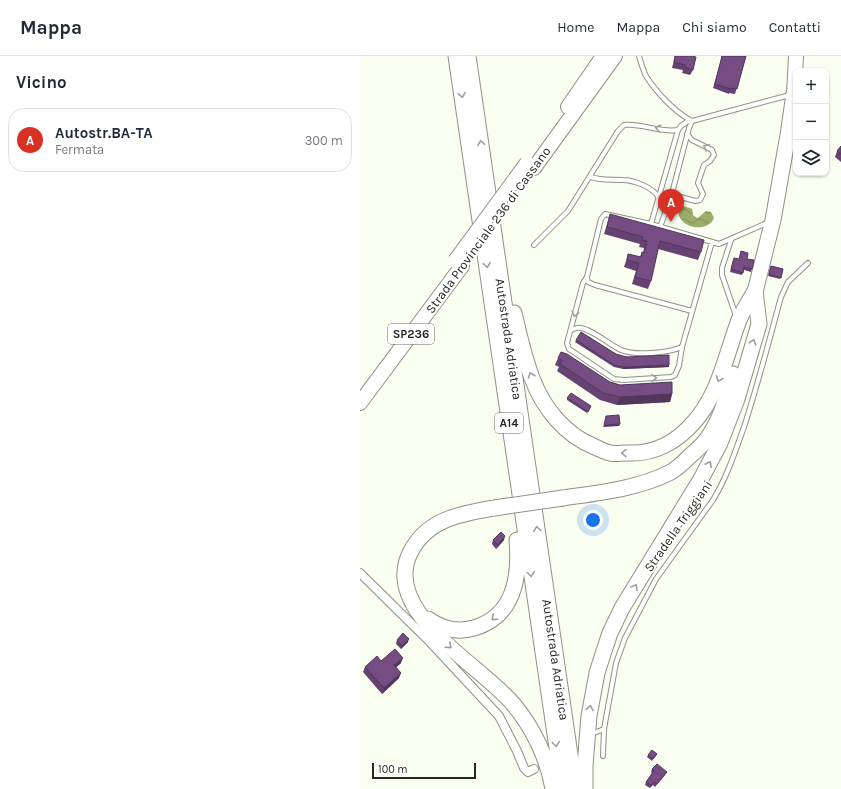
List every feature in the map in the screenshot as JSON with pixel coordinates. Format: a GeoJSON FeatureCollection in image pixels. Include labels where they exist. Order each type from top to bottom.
{"type":"FeatureCollection","features":[{"type":"Feature","properties":{"kind":"highway","name":"Autostrada Adriatica"},"geometry":{"type":"LineString","coordinates":[[456,56],[563,789]]}},
{"type":"Feature","properties":{"kind":"highway","name":"Autostrada Adriatica"},"geometry":{"type":"LineString","coordinates":[[468,56],[575,789]]}},
{"type":"Feature","properties":{"kind":"highway","name":"Strada Provinciale 236 di Cassano"},"geometry":{"type":"LineString","coordinates":[[360,402],[530,166],[603,56]]}},
{"type":"Feature","properties":{"kind":"highway","name":"Strada Provinciale 236 di Cassano"},"geometry":{"type":"LineString","coordinates":[[530,166],[588,95],[615,56]]}},
{"type":"Feature","properties":{"kind":"highway"},"geometry":{"type":"LineString","coordinates":[[588,95],[621,56]]}},
{"type":"Feature","properties":{"kind":"highway"},"geometry":{"type":"LineString","coordinates":[[795,68],[796,58]]}},
{"type":"Feature","properties":{"kind":"highway"},"geometry":{"type":"LineString","coordinates":[[585,789],[585,766],[589,716],[597,673],[610,633],[622,608],[701,479],[725,431],[737,399],[759,324],[755,291],[773,220],[793,101]]}},
{"type":"Feature","properties":{"kind":"highway","name":"A14"},"geometry":{"type":"LineString","coordinates":[[486,182],[496,214],[505,254],[512,305],[532,378],[545,405],[573,436],[608,453],[648,452],[666,445],[681,435],[694,422],[713,393],[725,364],[738,323],[755,291]]}},
{"type":"Feature","properties":{"kind":"highway","name":"Strada Provinciale 236 di Cassano"},"geometry":{"type":"LineString","coordinates":[[360,388],[459,263]]}},
{"type":"Feature","properties":{"kind":"highway","name":"A14"},"geometry":{"type":"LineString","coordinates":[[553,789],[551,778],[544,759],[524,718],[501,690],[446,643],[414,607],[407,592],[405,579],[408,557],[418,539],[425,531],[444,520],[462,513],[609,491],[642,484],[669,473],[682,464],[709,436],[726,398],[748,322],[755,291]]}},
{"type":"Feature","properties":{"kind":"highway","name":"A14"},"geometry":{"type":"LineString","coordinates":[[414,607],[427,618],[444,628],[459,631],[471,629],[490,623],[506,607],[514,590],[519,568],[519,555],[505,391]]}},
{"type":"Feature","properties":{"kind":"street"},"geometry":{"type":"LineString","coordinates":[[360,573],[430,642],[499,716],[524,768],[528,772],[534,769]]}},
{"type":"Feature","properties":{"kind":"lane"},"geometry":{"type":"LineString","coordinates":[[639,56],[646,75],[655,88],[680,114],[692,121]]}},
{"type":"Feature","properties":{"kind":"lane"},"geometry":{"type":"LineString","coordinates":[[651,224],[678,130],[685,122],[793,94]]}},
{"type":"Feature","properties":{"kind":"lane"},"geometry":{"type":"LineString","coordinates":[[660,227],[670,199],[687,134],[692,121]]}},
{"type":"Feature","properties":{"kind":"lane"},"geometry":{"type":"LineString","coordinates":[[534,245],[568,211],[591,177],[618,132],[624,125],[633,124],[663,130],[678,130]]}},
{"type":"Feature","properties":{"kind":"lane"},"geometry":{"type":"LineString","coordinates":[[670,199],[681,197],[695,201],[700,200],[702,194],[698,183],[700,176],[704,165],[710,161],[714,155],[712,150],[692,140],[687,134]]}},
{"type":"Feature","properties":{"kind":"lane"},"geometry":{"type":"LineString","coordinates":[[591,177],[599,180],[624,180],[633,182],[652,190],[659,198]]}},
{"type":"Feature","properties":{"kind":"lane"},"geometry":{"type":"LineString","coordinates":[[712,242],[682,348],[679,366],[675,375],[671,378],[614,379],[569,349],[567,343],[583,283],[587,277],[602,216],[605,214],[651,224],[719,244],[731,240],[754,227],[773,220]]}},
{"type":"Feature","properties":{"kind":"lane"},"geometry":{"type":"LineString","coordinates":[[731,240],[722,268],[722,275],[738,323]]}},
{"type":"Feature","properties":{"kind":"lane","name":"Stradella Triggiani"},"geometry":{"type":"LineString","coordinates":[[603,756],[604,729],[616,662],[620,650],[656,579],[721,488],[738,445],[755,394],[782,297],[788,282],[808,263]]}},
{"type":"Feature","properties":{"kind":"lane"},"geometry":{"type":"LineString","coordinates":[[587,277],[588,282],[595,285],[692,311]]}},
{"type":"Feature","properties":{"kind":"lane"},"geometry":{"type":"LineString","coordinates":[[571,330],[580,328],[584,329],[622,350],[630,352],[663,352],[682,348]]}},
{"type":"Feature","properties":{"kind":"lane"},"geometry":{"type":"LineString","coordinates":[[594,733],[604,729]]}},
{"type":"Feature","properties":{"kind":"water"},"geometry":{"type":"Polygon","coordinates":[[[680,206],[692,209],[693,215],[697,218],[706,211],[711,212],[714,218],[710,224],[704,227],[690,226],[684,223],[680,218],[680,206]]]}},
{"type":"Feature","properties":{"kind":"building"},"geometry":{"type":"Polygon","coordinates":[[[675,56],[696,57],[693,70],[684,67],[685,65],[674,62],[675,56]]]}},
{"type":"Feature","properties":{"kind":"building"},"geometry":{"type":"Polygon","coordinates":[[[722,56],[746,56],[737,89],[731,89],[715,84],[722,56]]]}},
{"type":"Feature","properties":{"kind":"building"},"geometry":{"type":"Polygon","coordinates":[[[841,146],[841,154],[837,151],[841,146]]]}},
{"type":"Feature","properties":{"kind":"building"},"geometry":{"type":"Polygon","coordinates":[[[610,214],[704,240],[701,252],[660,241],[651,281],[635,277],[639,263],[627,260],[628,254],[641,257],[642,252],[644,253],[647,241],[642,240],[643,237],[607,227],[610,214]]]}},
{"type":"Feature","properties":{"kind":"building"},"geometry":{"type":"Polygon","coordinates":[[[741,251],[748,253],[747,259],[754,260],[752,269],[744,267],[743,273],[731,269],[734,258],[739,259],[741,251]]]}},
{"type":"Feature","properties":{"kind":"building"},"geometry":{"type":"Polygon","coordinates":[[[771,266],[783,269],[781,278],[769,274],[771,266]]]}},
{"type":"Feature","properties":{"kind":"building"},"geometry":{"type":"Polygon","coordinates":[[[581,332],[616,354],[626,357],[669,355],[669,365],[624,367],[614,365],[576,340],[581,332]]]}},
{"type":"Feature","properties":{"kind":"building"},"geometry":{"type":"Polygon","coordinates":[[[561,352],[567,354],[610,382],[620,385],[672,382],[672,394],[620,397],[603,393],[560,364],[562,360],[558,358],[561,352]]]}},
{"type":"Feature","properties":{"kind":"building"},"geometry":{"type":"Polygon","coordinates":[[[571,393],[591,406],[588,412],[567,398],[571,393]]]}},
{"type":"Feature","properties":{"kind":"building"},"geometry":{"type":"Polygon","coordinates":[[[619,415],[620,424],[604,425],[606,416],[619,415]]]}},
{"type":"Feature","properties":{"kind":"building"},"geometry":{"type":"Polygon","coordinates":[[[501,532],[505,536],[498,545],[493,540],[501,532]]]}},
{"type":"Feature","properties":{"kind":"building"},"geometry":{"type":"Polygon","coordinates":[[[403,633],[409,639],[402,646],[397,640],[403,633]]]}},
{"type":"Feature","properties":{"kind":"building"},"geometry":{"type":"Polygon","coordinates":[[[395,649],[403,658],[394,665],[401,673],[384,688],[365,667],[377,656],[381,661],[395,649]]]}},
{"type":"Feature","properties":{"kind":"building"},"geometry":{"type":"Polygon","coordinates":[[[652,750],[657,754],[653,759],[648,755],[652,750]]]}},
{"type":"Feature","properties":{"kind":"building"},"geometry":{"type":"Polygon","coordinates":[[[657,764],[667,772],[657,784],[654,782],[651,785],[646,782],[654,771],[652,769],[657,764]]]}},
{"type":"Feature","properties":{"kind":"place","name":"Autostr.BA-TA"},"geometry":{"type":"Point","coordinates":[671,222]}}]}
